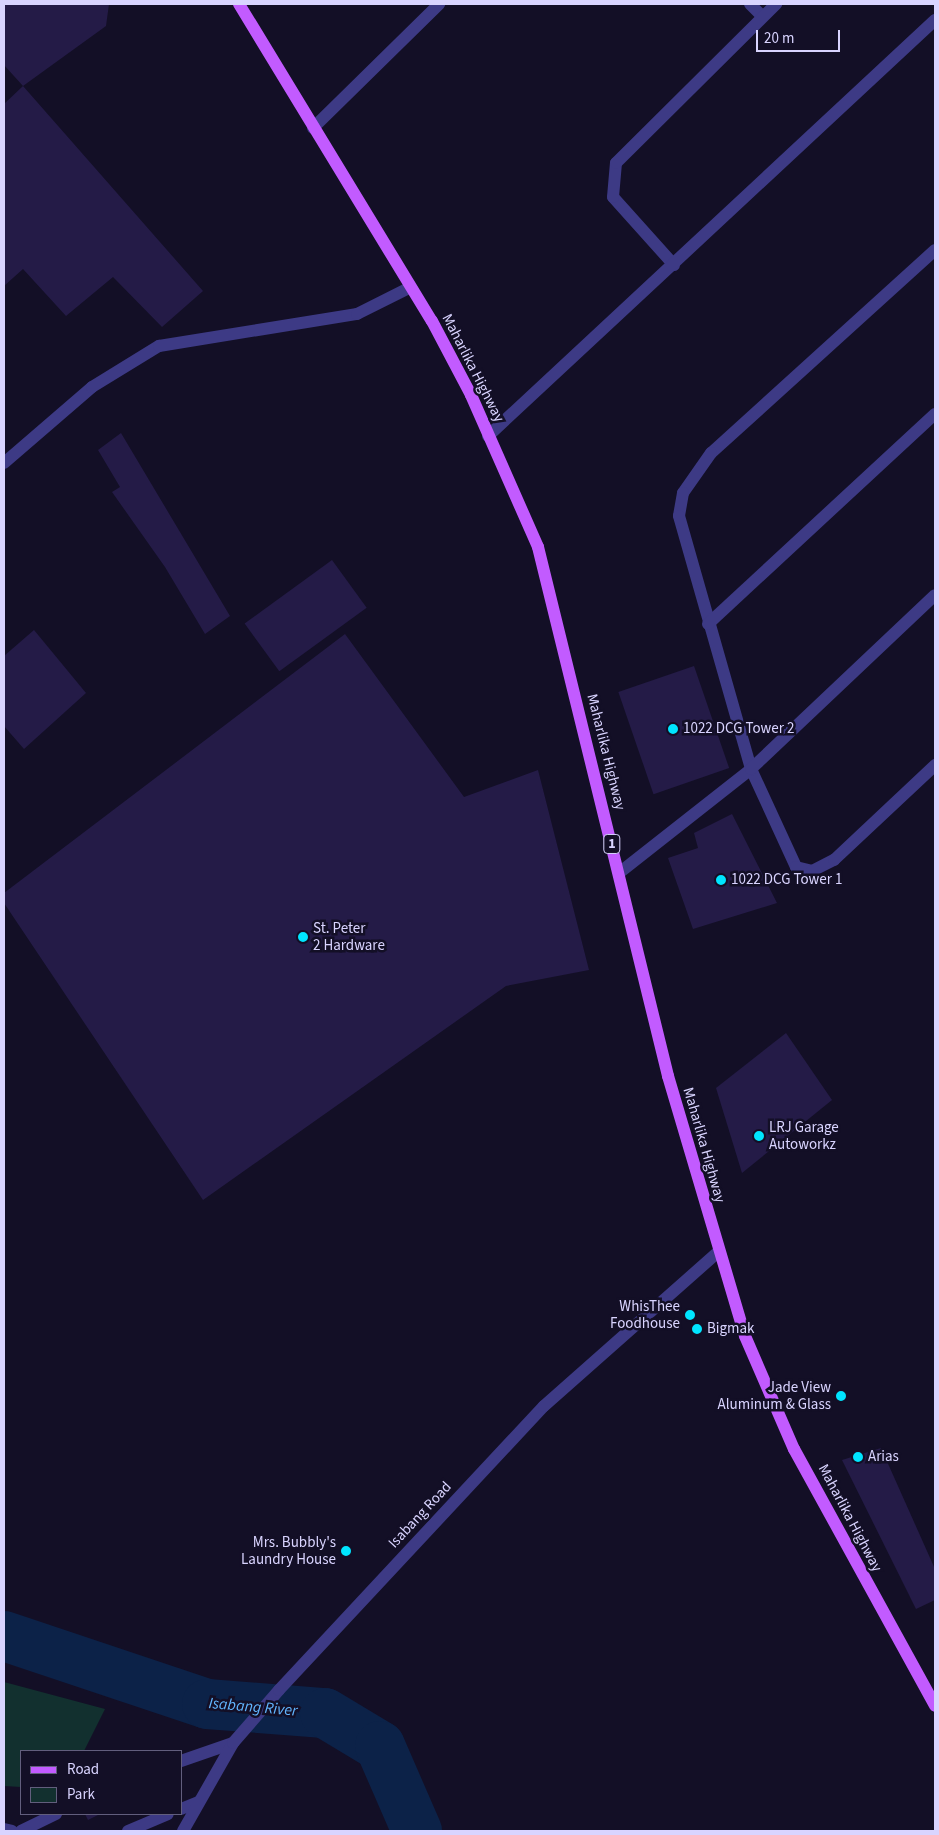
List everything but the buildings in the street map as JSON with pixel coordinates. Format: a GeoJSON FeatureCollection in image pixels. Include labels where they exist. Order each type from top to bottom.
{"type":"FeatureCollection","features":[{"type":"Feature","properties":{"kind":"main road","name":"Maharlika Highway"},"geometry":{"type":"LineString","coordinates":[[239,4],[312,128],[411,287],[488,436],[538,546],[619,873],[718,1252],[745,1336],[794,1450],[935,1706]]}},
{"type":"Feature","properties":{"kind":"street"},"geometry":{"type":"LineString","coordinates":[[312,128],[439,4]]}},
{"type":"Feature","properties":{"kind":"street"},"geometry":{"type":"LineString","coordinates":[[750,4],[762,16]]}},
{"type":"Feature","properties":{"kind":"street"},"geometry":{"type":"LineString","coordinates":[[674,264],[612,197],[616,163],[776,4]]}},
{"type":"Feature","properties":{"kind":"street"},"geometry":{"type":"LineString","coordinates":[[488,436],[935,20]]}},
{"type":"Feature","properties":{"kind":"street"},"geometry":{"type":"LineString","coordinates":[[935,250],[711,452],[682,493],[679,516],[708,624],[751,770],[796,867],[812,871],[834,860],[935,765]]}},
{"type":"Feature","properties":{"kind":"street"},"geometry":{"type":"LineString","coordinates":[[4,463],[92,387],[159,346],[357,314],[411,287]]}},
{"type":"Feature","properties":{"kind":"street"},"geometry":{"type":"LineString","coordinates":[[708,624],[935,414]]}},
{"type":"Feature","properties":{"kind":"street"},"geometry":{"type":"LineString","coordinates":[[619,873],[751,770],[935,595]]}},
{"type":"Feature","properties":{"kind":"street","name":"Isabang Road"},"geometry":{"type":"LineString","coordinates":[[183,1831],[198,1802],[238,1738],[279,1690],[544,1406],[718,1252]]}},
{"type":"Feature","properties":{"kind":"street"},"geometry":{"type":"LineString","coordinates":[[182,1761],[238,1738]]}},
{"type":"Feature","properties":{"kind":"street"},"geometry":{"type":"LineString","coordinates":[[182,1809],[198,1802]]}},
{"type":"Feature","properties":{"kind":"street"},"geometry":{"type":"LineString","coordinates":[[20,1831],[54,1815]]}},
{"type":"Feature","properties":{"kind":"street"},"geometry":{"type":"LineString","coordinates":[[128,1831],[166,1815]]}},
{"type":"Feature","properties":{"kind":"street"},"geometry":{"type":"LineString","coordinates":[[4,1829],[12,1831]]}},
{"type":"Feature","properties":{"kind":"green space"},"geometry":{"type":"Polygon","coordinates":[[[4,1682],[105,1709],[84,1750],[20,1750],[20,1787],[4,1786],[4,1682]]]}},
{"type":"Feature","properties":{"kind":"waterway","name":"Isabang River"},"geometry":{"type":"LineString","coordinates":[[4,1636],[207,1704],[325,1713],[380,1746],[417,1831]]}},
{"type":"Feature","properties":{"kind":"place","name":"1022 DCG Tower 2"},"geometry":{"type":"Point","coordinates":[673,729]}},
{"type":"Feature","properties":{"kind":"place","name":"1022 DCG Tower 1"},"geometry":{"type":"Point","coordinates":[721,880]}},
{"type":"Feature","properties":{"kind":"place","name":"St. Peter 2 Hardware"},"geometry":{"type":"Point","coordinates":[303,937]}},
{"type":"Feature","properties":{"kind":"place","name":"LRJ Garage Autoworkz"},"geometry":{"type":"Point","coordinates":[759,1136]}},
{"type":"Feature","properties":{"kind":"place","name":"WhisThee Foodhouse"},"geometry":{"type":"Point","coordinates":[690,1315]}},
{"type":"Feature","properties":{"kind":"place","name":"Bigmak"},"geometry":{"type":"Point","coordinates":[697,1329]}},
{"type":"Feature","properties":{"kind":"place","name":"Jade View Aluminum & Glass"},"geometry":{"type":"Point","coordinates":[841,1396]}},
{"type":"Feature","properties":{"kind":"place","name":"Arias"},"geometry":{"type":"Point","coordinates":[858,1457]}},
{"type":"Feature","properties":{"kind":"place","name":"Mrs. Bubbly's Laundry House"},"geometry":{"type":"Point","coordinates":[346,1551]}}]}
